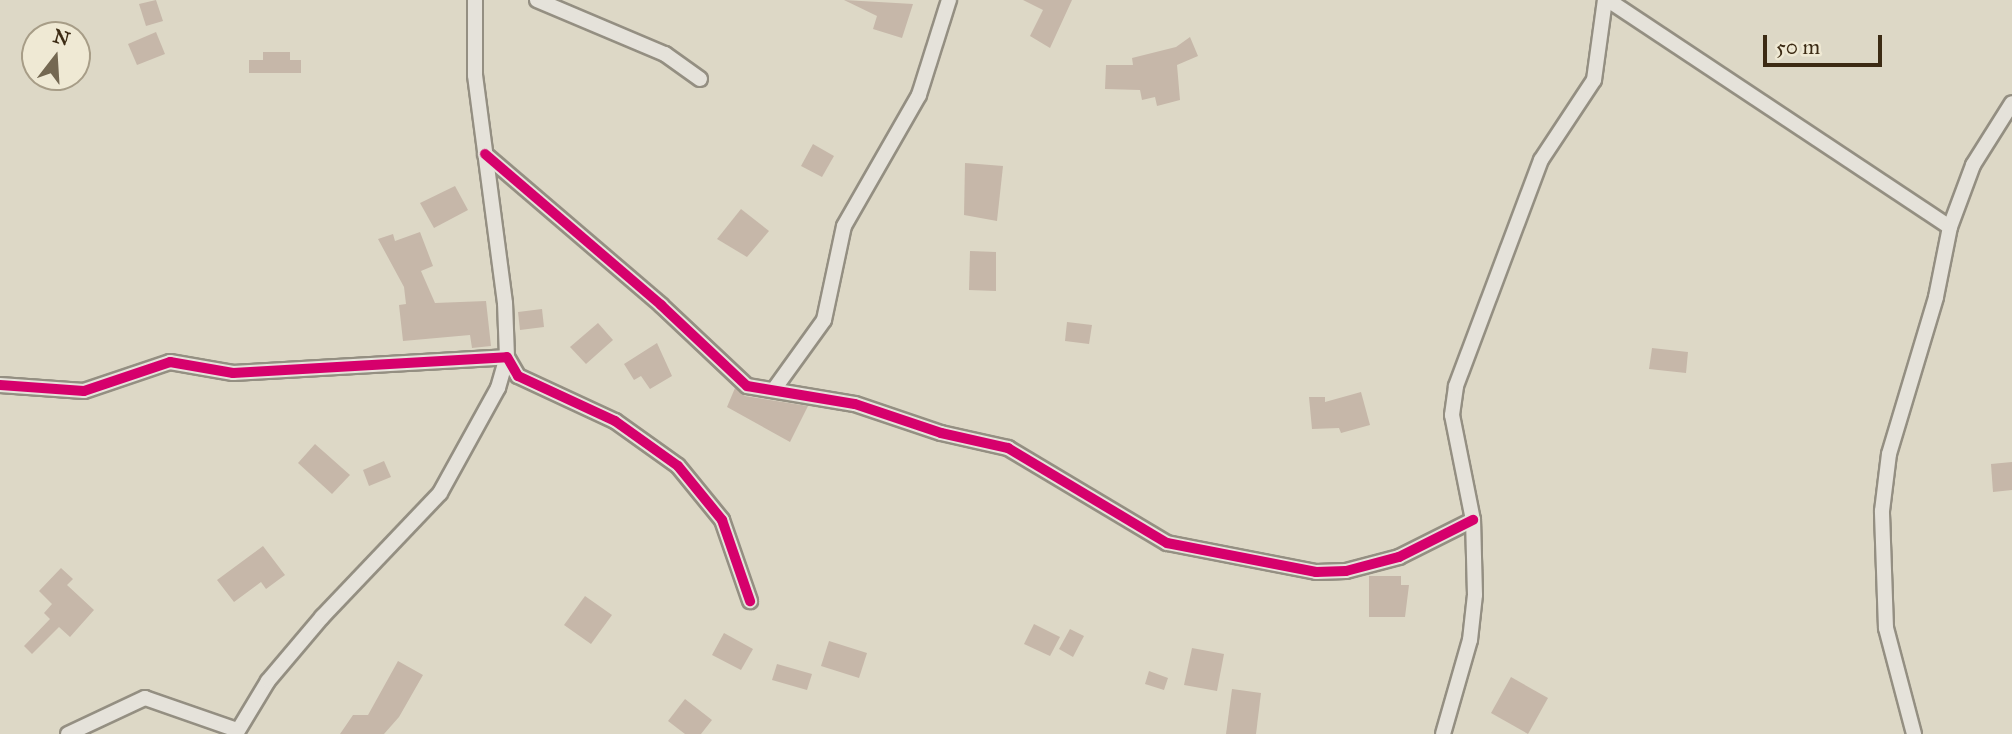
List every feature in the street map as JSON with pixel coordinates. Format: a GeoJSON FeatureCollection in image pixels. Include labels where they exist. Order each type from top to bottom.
{"type":"FeatureCollection","features":[{"type":"Feature","properties":{"kind":"street"},"geometry":{"type":"LineString","coordinates":[[475,0],[475,75],[507,357],[518,376],[615,421],[678,466],[722,520],[750,601]]}},
{"type":"Feature","properties":{"kind":"street"},"geometry":{"type":"LineString","coordinates":[[537,0],[665,54],[700,79]]}},
{"type":"Feature","properties":{"kind":"street"},"geometry":{"type":"LineString","coordinates":[[775,388],[824,320],[844,226],[919,95],[949,0]]}},
{"type":"Feature","properties":{"kind":"street"},"geometry":{"type":"LineString","coordinates":[[1443,734],[1470,639],[1473,520],[1452,415],[1462,361],[1541,160],[1594,80],[1607,0],[1950,227]]}},
{"type":"Feature","properties":{"kind":"street"},"geometry":{"type":"LineString","coordinates":[[1914,734],[1886,628],[1882,510],[1889,454],[1936,297],[1950,227],[1973,165],[2012,103]]}},
{"type":"Feature","properties":{"kind":"street"},"geometry":{"type":"LineString","coordinates":[[485,154],[661,304],[747,386],[775,388],[855,404],[941,433],[1008,448],[1167,543],[1216,555],[1316,572],[1346,570],[1399,557],[1473,520]]}},
{"type":"Feature","properties":{"kind":"street"},"geometry":{"type":"LineString","coordinates":[[0,385],[84,391],[170,362],[233,373],[507,357]]}},
{"type":"Feature","properties":{"kind":"street"},"geometry":{"type":"LineString","coordinates":[[68,734],[145,698],[237,732],[268,681],[313,628],[440,493],[493,398],[507,357]]}},
{"type":"Feature","properties":{"kind":"building"},"geometry":{"type":"Polygon","coordinates":[[[156,0],[163,21],[146,26],[139,4],[156,0]]]}},
{"type":"Feature","properties":{"kind":"building"},"geometry":{"type":"Polygon","coordinates":[[[844,0],[913,4],[902,38],[873,29],[877,16],[844,0]]]}},
{"type":"Feature","properties":{"kind":"building"},"geometry":{"type":"Polygon","coordinates":[[[1023,0],[1072,0],[1050,48],[1030,36],[1043,10],[1023,0]]]}},
{"type":"Feature","properties":{"kind":"building"},"geometry":{"type":"Polygon","coordinates":[[[156,32],[165,54],[137,65],[128,44],[156,32]]]}},
{"type":"Feature","properties":{"kind":"building"},"geometry":{"type":"Polygon","coordinates":[[[1190,37],[1198,56],[1177,65],[1180,100],[1157,106],[1155,97],[1142,100],[1140,90],[1105,89],[1106,65],[1133,65],[1132,58],[1176,47],[1190,37]]]}},
{"type":"Feature","properties":{"kind":"building"},"geometry":{"type":"Polygon","coordinates":[[[263,52],[290,52],[290,60],[301,60],[301,73],[249,73],[249,60],[263,60],[263,52]]]}},
{"type":"Feature","properties":{"kind":"building"},"geometry":{"type":"Polygon","coordinates":[[[813,144],[834,156],[822,177],[801,166],[813,144]]]}},
{"type":"Feature","properties":{"kind":"building"},"geometry":{"type":"Polygon","coordinates":[[[965,163],[1003,166],[997,221],[964,215],[965,163]]]}},
{"type":"Feature","properties":{"kind":"building"},"geometry":{"type":"Polygon","coordinates":[[[455,186],[468,210],[434,228],[420,203],[455,186]]]}},
{"type":"Feature","properties":{"kind":"building"},"geometry":{"type":"Polygon","coordinates":[[[741,209],[769,231],[747,257],[717,239],[741,209]]]}},
{"type":"Feature","properties":{"kind":"building"},"geometry":{"type":"Polygon","coordinates":[[[420,232],[433,266],[421,271],[435,303],[486,301],[491,346],[472,348],[470,335],[403,341],[399,305],[406,304],[404,287],[378,239],[393,234],[395,241],[420,232]]]}},
{"type":"Feature","properties":{"kind":"building"},"geometry":{"type":"Polygon","coordinates":[[[970,251],[996,252],[996,291],[969,290],[970,251]]]}},
{"type":"Feature","properties":{"kind":"building"},"geometry":{"type":"Polygon","coordinates":[[[542,309],[544,327],[520,330],[518,312],[542,309]]]}},
{"type":"Feature","properties":{"kind":"building"},"geometry":{"type":"Polygon","coordinates":[[[1067,322],[1092,325],[1089,344],[1065,341],[1067,322]]]}},
{"type":"Feature","properties":{"kind":"building"},"geometry":{"type":"Polygon","coordinates":[[[598,323],[613,340],[586,364],[570,347],[598,323]]]}},
{"type":"Feature","properties":{"kind":"building"},"geometry":{"type":"Polygon","coordinates":[[[657,343],[672,376],[650,389],[641,376],[634,380],[624,364],[657,343]]]}},
{"type":"Feature","properties":{"kind":"building"},"geometry":{"type":"Polygon","coordinates":[[[1652,348],[1688,352],[1686,373],[1649,369],[1652,348]]]}},
{"type":"Feature","properties":{"kind":"building"},"geometry":{"type":"Polygon","coordinates":[[[735,388],[745,396],[808,406],[790,442],[727,407],[735,388]]]}},
{"type":"Feature","properties":{"kind":"building"},"geometry":{"type":"Polygon","coordinates":[[[1361,392],[1370,425],[1341,433],[1339,428],[1312,429],[1309,397],[1325,397],[1325,402],[1361,392]]]}},
{"type":"Feature","properties":{"kind":"building"},"geometry":{"type":"Polygon","coordinates":[[[315,444],[350,475],[332,494],[298,463],[315,444]]]}},
{"type":"Feature","properties":{"kind":"building"},"geometry":{"type":"Polygon","coordinates":[[[384,461],[391,477],[369,486],[363,470],[384,461]]]}},
{"type":"Feature","properties":{"kind":"building"},"geometry":{"type":"Polygon","coordinates":[[[2012,462],[2012,490],[1993,492],[1991,464],[2012,462]]]}},
{"type":"Feature","properties":{"kind":"building"},"geometry":{"type":"Polygon","coordinates":[[[263,546],[285,575],[266,589],[261,582],[234,602],[217,580],[263,546]]]}},
{"type":"Feature","properties":{"kind":"building"},"geometry":{"type":"Polygon","coordinates":[[[61,568],[73,579],[67,585],[94,610],[70,637],[59,627],[32,654],[24,646],[50,619],[44,613],[52,604],[39,591],[61,568]]]}},
{"type":"Feature","properties":{"kind":"building"},"geometry":{"type":"Polygon","coordinates":[[[1369,576],[1401,576],[1401,585],[1409,585],[1405,617],[1369,617],[1369,576]]]}},
{"type":"Feature","properties":{"kind":"building"},"geometry":{"type":"Polygon","coordinates":[[[585,596],[612,615],[591,644],[564,625],[585,596]]]}},
{"type":"Feature","properties":{"kind":"building"},"geometry":{"type":"Polygon","coordinates":[[[1034,624],[1060,637],[1050,656],[1024,644],[1034,624]]]}},
{"type":"Feature","properties":{"kind":"building"},"geometry":{"type":"Polygon","coordinates":[[[1070,629],[1084,636],[1073,657],[1059,649],[1070,629]]]}},
{"type":"Feature","properties":{"kind":"building"},"geometry":{"type":"Polygon","coordinates":[[[724,633],[753,649],[741,670],[712,655],[724,633]]]}},
{"type":"Feature","properties":{"kind":"building"},"geometry":{"type":"Polygon","coordinates":[[[829,641],[867,653],[859,678],[821,666],[829,641]]]}},
{"type":"Feature","properties":{"kind":"building"},"geometry":{"type":"Polygon","coordinates":[[[1192,648],[1224,654],[1217,691],[1184,685],[1192,648]]]}},
{"type":"Feature","properties":{"kind":"building"},"geometry":{"type":"Polygon","coordinates":[[[398,661],[423,675],[399,717],[384,734],[340,734],[353,715],[368,715],[398,661]]]}},
{"type":"Feature","properties":{"kind":"building"},"geometry":{"type":"Polygon","coordinates":[[[777,664],[812,674],[807,690],[772,680],[777,664]]]}},
{"type":"Feature","properties":{"kind":"building"},"geometry":{"type":"Polygon","coordinates":[[[1149,671],[1168,678],[1164,690],[1145,684],[1149,671]]]}},
{"type":"Feature","properties":{"kind":"building"},"geometry":{"type":"Polygon","coordinates":[[[1511,677],[1548,698],[1528,734],[1491,713],[1511,677]]]}},
{"type":"Feature","properties":{"kind":"building"},"geometry":{"type":"Polygon","coordinates":[[[1232,689],[1261,693],[1256,734],[1226,734],[1232,689]]]}},
{"type":"Feature","properties":{"kind":"building"},"geometry":{"type":"Polygon","coordinates":[[[685,699],[712,720],[701,734],[685,734],[668,721],[685,699]]]}},
{"type":"Feature","properties":{"kind":"cycle path"},"geometry":{"type":"LineString","coordinates":[[485,154],[661,305],[747,386],[855,404],[941,433],[1008,448],[1167,543],[1316,572],[1346,571],[1399,557],[1473,520]]}},
{"type":"Feature","properties":{"kind":"cycle path"},"geometry":{"type":"LineString","coordinates":[[0,385],[84,391],[170,362],[233,373],[507,357],[518,376],[615,421],[678,466],[722,520],[750,601]]}}]}
